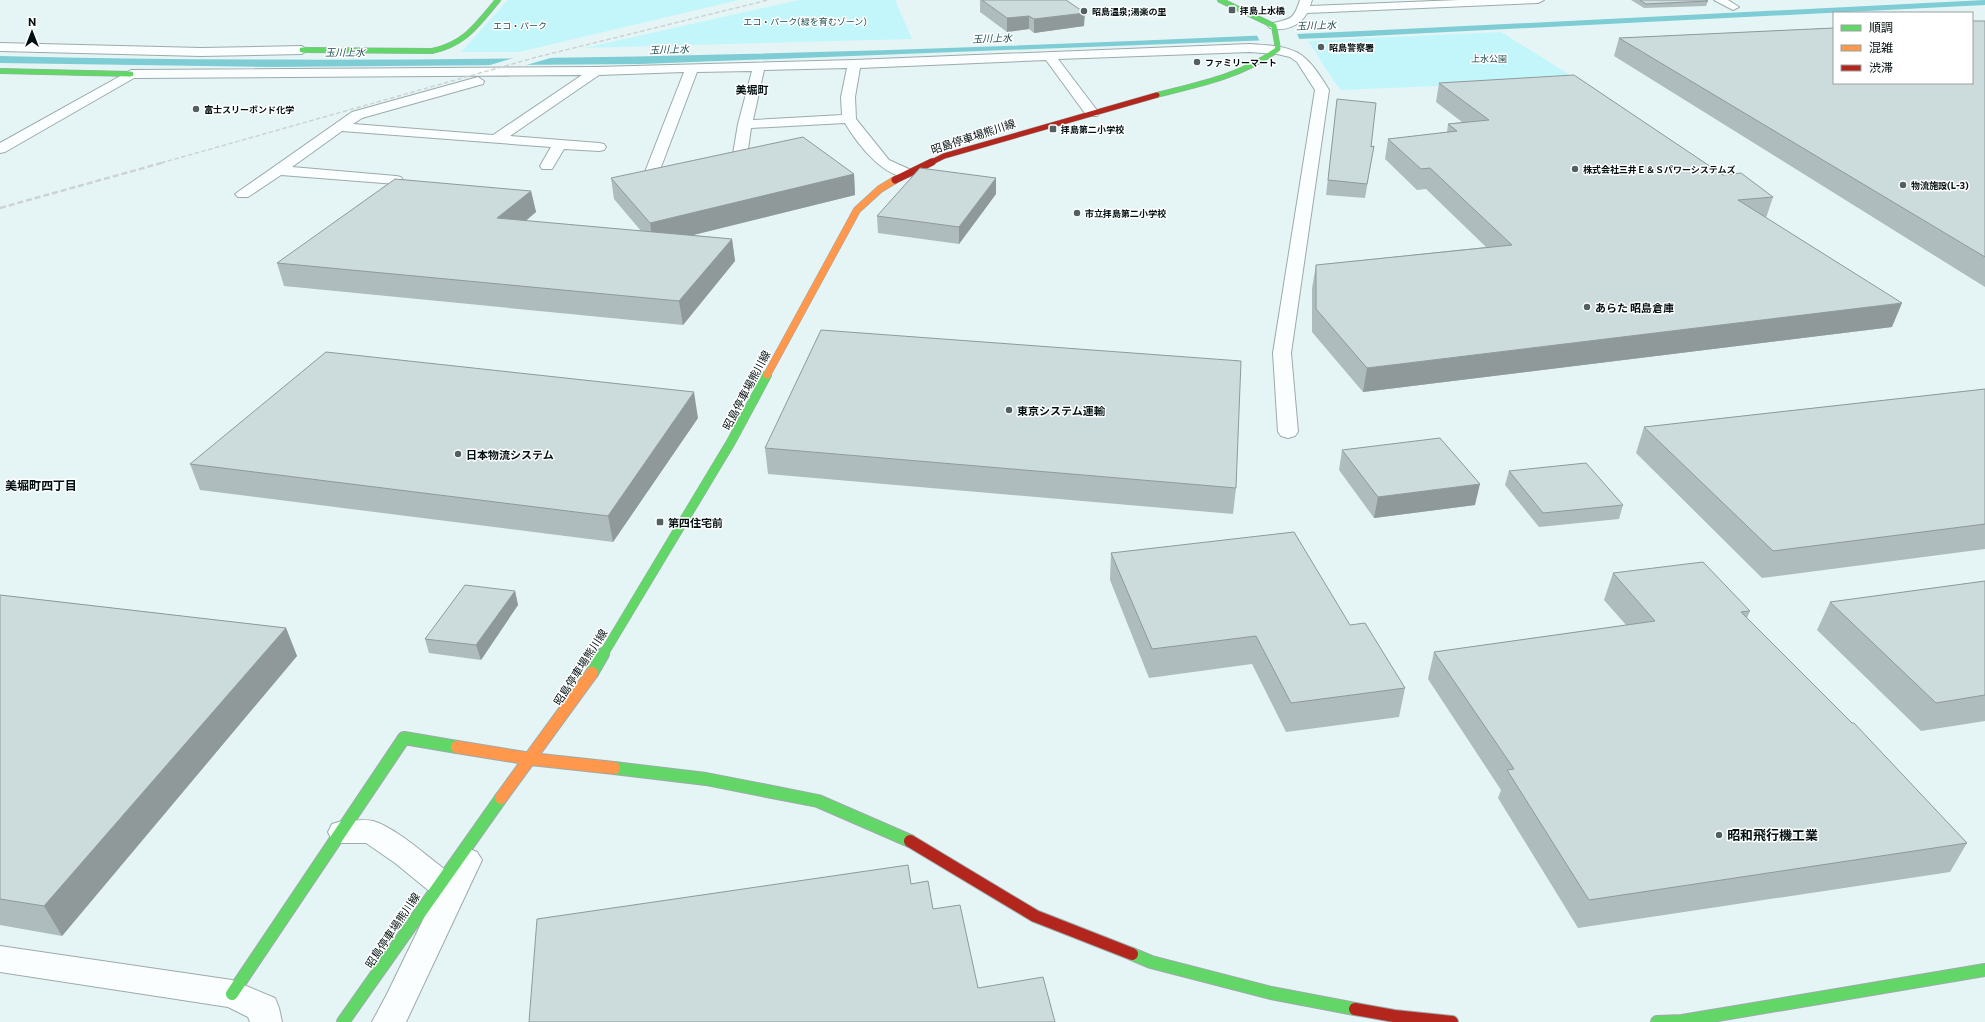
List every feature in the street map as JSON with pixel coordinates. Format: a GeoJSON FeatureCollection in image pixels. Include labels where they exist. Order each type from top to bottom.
{"type":"FeatureCollection","features":[{"type":"Feature","properties":{"kind":"main road"},"geometry":{"type":"LineString","coordinates":[[300,52],[432,51],[444,49],[454,46],[462,40],[498,0]]}},
{"type":"Feature","properties":{"kind":"main road"},"geometry":{"type":"LineString","coordinates":[[1220,0],[1275,30],[1278,46]]}},
{"type":"Feature","properties":{"kind":"main road","name":"昭島停車場熊川線"},"geometry":{"type":"LineString","coordinates":[[343,1022],[439,882],[583,687],[731,442],[857,210],[880,189],[906,173],[944,156],[1249,68],[1267,59],[1278,46]]}},
{"type":"Feature","properties":{"kind":"main road"},"geometry":{"type":"LineString","coordinates":[[0,71],[131,74]]}},
{"type":"Feature","properties":{"kind":"main road"},"geometry":{"type":"LineString","coordinates":[[232,994],[404,738],[531,759],[706,779],[818,801],[918,845],[1035,916],[1151,962],[1271,993],[1394,1016],[1452,1022]]}},
{"type":"Feature","properties":{"kind":"main road"},"geometry":{"type":"LineString","coordinates":[[1657,1022],[1682,1021],[1985,970]]}},
{"type":"Feature","properties":{"kind":"street"},"geometry":{"type":"LineString","coordinates":[[1275,30],[1298,21],[1304,5],[1538,0]]}},
{"type":"Feature","properties":{"kind":"street"},"geometry":{"type":"LineString","coordinates":[[1720,0],[1733,7]]}},
{"type":"Feature","properties":{"kind":"street"},"geometry":{"type":"LineString","coordinates":[[0,149],[131,74],[277,71],[507,73],[639,70],[1050,57],[1278,46],[1296,54],[1308,66],[1322,90],[1282,352],[1288,432]]}},
{"type":"Feature","properties":{"kind":"street"},"geometry":{"type":"LineString","coordinates":[[0,47],[201,52],[300,52]]}},
{"type":"Feature","properties":{"kind":"street"},"geometry":{"type":"LineString","coordinates":[[277,71],[300,52]]}},
{"type":"Feature","properties":{"kind":"street"},"geometry":{"type":"LineString","coordinates":[[639,70],[645,57]]}},
{"type":"Feature","properties":{"kind":"street"},"geometry":{"type":"LineString","coordinates":[[1050,57],[1092,113]]}},
{"type":"Feature","properties":{"kind":"street"},"geometry":{"type":"LineString","coordinates":[[854,64],[848,97],[849,119],[855,129],[884,163],[906,173]]}},
{"type":"Feature","properties":{"kind":"street"},"geometry":{"type":"LineString","coordinates":[[709,170],[739,163],[745,124],[759,66]]}},
{"type":"Feature","properties":{"kind":"street"},"geometry":{"type":"LineString","coordinates":[[678,176],[648,182],[692,68]]}},
{"type":"Feature","properties":{"kind":"street"},"geometry":{"type":"LineString","coordinates":[[496,139],[596,71]]}},
{"type":"Feature","properties":{"kind":"street"},"geometry":{"type":"LineString","coordinates":[[243,194],[356,115],[507,73]]}},
{"type":"Feature","properties":{"kind":"street"},"geometry":{"type":"LineString","coordinates":[[745,124],[849,119]]}},
{"type":"Feature","properties":{"kind":"street"},"geometry":{"type":"LineString","coordinates":[[340,126],[599,148]]}},
{"type":"Feature","properties":{"kind":"street"},"geometry":{"type":"LineString","coordinates":[[547,166],[560,144]]}},
{"type":"Feature","properties":{"kind":"street"},"geometry":{"type":"LineString","coordinates":[[277,170],[396,180]]}},
{"type":"Feature","properties":{"kind":"street"},"geometry":{"type":"LineString","coordinates":[[388,1022],[399,1004],[491,810]]}},
{"type":"Feature","properties":{"kind":"street"},"geometry":{"type":"LineString","coordinates":[[342,832],[371,832],[405,855],[439,882]]}},
{"type":"Feature","properties":{"kind":"street"},"geometry":{"type":"LineString","coordinates":[[0,959],[232,994],[263,1008],[266,1022]]}},
{"type":"Feature","properties":{"kind":"green space","name":"エコ・パーク"},"geometry":{"type":"Polygon","coordinates":[[[508,0],[739,0],[519,52],[461,52],[508,0]]]}},
{"type":"Feature","properties":{"kind":"green space","name":"エコ・パーク(緑を育むゾーン)"},"geometry":{"type":"Polygon","coordinates":[[[799,0],[895,0],[912,39],[584,48],[799,0]]]}},
{"type":"Feature","properties":{"kind":"green space","name":"上水公園"},"geometry":{"type":"Polygon","coordinates":[[[1501,32],[1578,80],[1341,90],[1308,41],[1501,32]]]}},
{"type":"Feature","properties":{"kind":"shaded area"},"geometry":{"type":"Polygon","coordinates":[[[1985,0],[1985,5],[1349,37],[641,64],[268,67],[0,63],[0,56],[248,60],[496,59],[745,54],[993,46],[1489,25],[1985,0]]]}},
{"type":"Feature","properties":{"kind":"pier","name":"拝島上水橋"},"geometry":{"type":"Polygon","coordinates":[[[1296,31],[1300,41],[1260,42],[1256,33],[1296,31]]]}},
{"type":"Feature","properties":{"kind":"pier"},"geometry":{"type":"Polygon","coordinates":[[[517,57],[554,57],[516,68],[480,68],[517,57]]]}},
{"type":"Feature","properties":{"kind":"building"},"geometry":{"type":"Polygon","coordinates":[[[982,0],[1066,0],[1085,13],[1034,19],[1029,16],[1007,18],[982,0]]]}},
{"type":"Feature","properties":{"kind":"building"},"geometry":{"type":"Polygon","coordinates":[[[1640,0],[1705,0],[1708,1],[1646,4],[1640,0]]]}},
{"type":"Feature","properties":{"kind":"building","name":"物流施設(L-3)"},"geometry":{"type":"Polygon","coordinates":[[[1973,21],[1985,21],[1985,257],[1619,38],[1833,28],[1833,84],[1973,84],[1973,21]]]}},
{"type":"Feature","properties":{"kind":"building"},"geometry":{"type":"Polygon","coordinates":[[[1574,75],[1723,175],[1741,173],[1773,197],[1738,200],[1902,303],[1367,368],[1316,309],[1316,265],[1512,245],[1430,168],[1421,169],[1388,139],[1457,131],[1448,124],[1489,120],[1439,83],[1574,75]]]}},
{"type":"Feature","properties":{"kind":"building"},"geometry":{"type":"Polygon","coordinates":[[[1337,99],[1376,103],[1371,147],[1374,146],[1367,184],[1328,180],[1337,99]]]}},
{"type":"Feature","properties":{"kind":"building"},"geometry":{"type":"Polygon","coordinates":[[[803,137],[854,174],[650,223],[611,178],[803,137]]]}},
{"type":"Feature","properties":{"kind":"building"},"geometry":{"type":"Polygon","coordinates":[[[920,168],[996,178],[959,227],[877,216],[920,168]]]}},
{"type":"Feature","properties":{"kind":"building"},"geometry":{"type":"Polygon","coordinates":[[[395,179],[531,191],[497,218],[732,239],[679,301],[277,263],[395,179]]]}},
{"type":"Feature","properties":{"kind":"building"},"geometry":{"type":"Polygon","coordinates":[[[821,330],[1241,361],[1236,488],[765,448],[821,330]]]}},
{"type":"Feature","properties":{"kind":"building","name":"日本物流システム"},"geometry":{"type":"Polygon","coordinates":[[[326,352],[694,392],[608,516],[190,464],[326,352]]]}},
{"type":"Feature","properties":{"kind":"building"},"geometry":{"type":"Polygon","coordinates":[[[1985,389],[1985,524],[1773,551],[1644,427],[1985,389]]]}},
{"type":"Feature","properties":{"kind":"building"},"geometry":{"type":"Polygon","coordinates":[[[1440,438],[1480,484],[1378,497],[1342,450],[1440,438]]]}},
{"type":"Feature","properties":{"kind":"building"},"geometry":{"type":"Polygon","coordinates":[[[1586,463],[1623,505],[1543,513],[1509,471],[1586,463]]]}},
{"type":"Feature","properties":{"kind":"building"},"geometry":{"type":"Polygon","coordinates":[[[1294,532],[1350,625],[1365,623],[1405,688],[1291,703],[1256,636],[1152,649],[1111,553],[1294,532]]]}},
{"type":"Feature","properties":{"kind":"building"},"geometry":{"type":"Polygon","coordinates":[[[1703,562],[1750,611],[1741,612],[1852,723],[1854,723],[1967,843],[1589,900],[1507,770],[1514,769],[1434,652],[1655,621],[1613,573],[1703,562]]]}},
{"type":"Feature","properties":{"kind":"building"},"geometry":{"type":"Polygon","coordinates":[[[1985,581],[1985,695],[1936,703],[1830,602],[1985,581]]]}},
{"type":"Feature","properties":{"kind":"building"},"geometry":{"type":"Polygon","coordinates":[[[465,585],[515,591],[476,645],[425,639],[465,585]]]}},
{"type":"Feature","properties":{"kind":"building"},"geometry":{"type":"Polygon","coordinates":[[[0,595],[286,628],[44,906],[0,899],[0,595]]]}},
{"type":"Feature","properties":{"kind":"building"},"geometry":{"type":"Polygon","coordinates":[[[908,865],[911,884],[928,881],[933,909],[960,905],[978,988],[1043,977],[1055,1022],[529,1022],[537,919],[908,865]]]}},
{"type":"Feature","properties":{"kind":"railway"},"geometry":{"type":"LineString","coordinates":[[161,163],[537,57],[768,0]]}},
{"type":"Feature","properties":{"kind":"railway"},"geometry":{"type":"LineString","coordinates":[[0,208],[165,162]]}},
{"type":"Feature","properties":{"kind":"traffic: fast"},"geometry":{"type":"LineString","coordinates":[[302,50],[432,51],[444,48],[454,44],[470,33],[498,0]]}},
{"type":"Feature","properties":{"kind":"traffic: fast"},"geometry":{"type":"LineString","coordinates":[[1157,95],[1237,73],[1266,59],[1278,49],[1274,26],[1220,0]]}},
{"type":"Feature","properties":{"kind":"traffic: fast"},"geometry":{"type":"LineString","coordinates":[[0,71],[131,74]]}},
{"type":"Feature","properties":{"kind":"traffic: fast"},"geometry":{"type":"LineString","coordinates":[[592,673],[731,442],[767,375]]}},
{"type":"Feature","properties":{"kind":"traffic: fast"},"geometry":{"type":"LineString","coordinates":[[232,994],[404,738],[457,747]]}},
{"type":"Feature","properties":{"kind":"traffic: fast"},"geometry":{"type":"LineString","coordinates":[[614,768],[706,779],[818,801],[910,841]]}},
{"type":"Feature","properties":{"kind":"traffic: fast"},"geometry":{"type":"LineString","coordinates":[[343,1022],[501,798]]}},
{"type":"Feature","properties":{"kind":"traffic: fast"},"geometry":{"type":"LineString","coordinates":[[1132,954],[1151,962],[1271,993],[1355,1009]]}},
{"type":"Feature","properties":{"kind":"traffic: fast"},"geometry":{"type":"LineString","coordinates":[[1657,1022],[1682,1021],[1985,970]]}},
{"type":"Feature","properties":{"kind":"traffic: slow"},"geometry":{"type":"LineString","coordinates":[[767,375],[857,210],[880,189],[895,180]]}},
{"type":"Feature","properties":{"kind":"traffic: slow"},"geometry":{"type":"LineString","coordinates":[[501,798],[531,759],[592,673]]}},
{"type":"Feature","properties":{"kind":"traffic: slow"},"geometry":{"type":"LineString","coordinates":[[457,747],[531,759],[614,768]]}},
{"type":"Feature","properties":{"kind":"traffic: jam"},"geometry":{"type":"LineString","coordinates":[[895,180],[944,156],[1157,95]]}},
{"type":"Feature","properties":{"kind":"traffic: jam"},"geometry":{"type":"LineString","coordinates":[[910,841],[1035,916],[1132,954]]}},
{"type":"Feature","properties":{"kind":"traffic: jam"},"geometry":{"type":"LineString","coordinates":[[1355,1009],[1394,1016],[1452,1022]]}},
{"type":"Feature","properties":{"kind":"place","name":"拝島上水橋"},"geometry":{"type":"Point","coordinates":[1232,10]}},
{"type":"Feature","properties":{"kind":"place","name":"昭島温泉;湯楽の里"},"geometry":{"type":"Point","coordinates":[1084,11]}},
{"type":"Feature","properties":{"kind":"place","name":"昭島警察署"},"geometry":{"type":"Point","coordinates":[1321,47]}},
{"type":"Feature","properties":{"kind":"place","name":"ファミリーマート"},"geometry":{"type":"Point","coordinates":[1197,62]}},
{"type":"Feature","properties":{"kind":"place","name":"富士スリーボンド化学"},"geometry":{"type":"Point","coordinates":[196,109]}},
{"type":"Feature","properties":{"kind":"place","name":"拝島第二小学校"},"geometry":{"type":"Point","coordinates":[1053,129]}},
{"type":"Feature","properties":{"kind":"place","name":"株式会社三井Ｅ＆Ｓパワーシステムズ"},"geometry":{"type":"Point","coordinates":[1575,169]}},
{"type":"Feature","properties":{"kind":"place","name":"物流施設(L-3)"},"geometry":{"type":"Point","coordinates":[1903,185]}},
{"type":"Feature","properties":{"kind":"place","name":"市立拝島第二小学校"},"geometry":{"type":"Point","coordinates":[1077,213]}},
{"type":"Feature","properties":{"kind":"place","name":"あらた 昭島倉庫"},"geometry":{"type":"Point","coordinates":[1587,307]}},
{"type":"Feature","properties":{"kind":"place","name":"東京システム運輸"},"geometry":{"type":"Point","coordinates":[1009,410]}},
{"type":"Feature","properties":{"kind":"place","name":"日本物流システム"},"geometry":{"type":"Point","coordinates":[458,454]}},
{"type":"Feature","properties":{"kind":"place","name":"第四住宅前"},"geometry":{"type":"Point","coordinates":[660,522]}},
{"type":"Feature","properties":{"kind":"place","name":"昭和飛行機工業"},"geometry":{"type":"Point","coordinates":[1719,835]}},
{"type":"Feature","properties":{"kind":"district","name":"美堀町"},"geometry":{"type":"Point","coordinates":[752,89]}},
{"type":"Feature","properties":{"kind":"district","name":"美堀町四丁目"},"geometry":{"type":"Point","coordinates":[41,485]}},
{"type":"Feature","properties":{"kind":"water label","name":"玉川上水"},"geometry":{"type":"Point","coordinates":[1316,25]}},
{"type":"Feature","properties":{"kind":"water label","name":"玉川上水"},"geometry":{"type":"Point","coordinates":[992,38]}},
{"type":"Feature","properties":{"kind":"water label","name":"玉川上水"},"geometry":{"type":"Point","coordinates":[669,49]}},
{"type":"Feature","properties":{"kind":"water label","name":"玉川上水"},"geometry":{"type":"Point","coordinates":[345,52]}}]}
